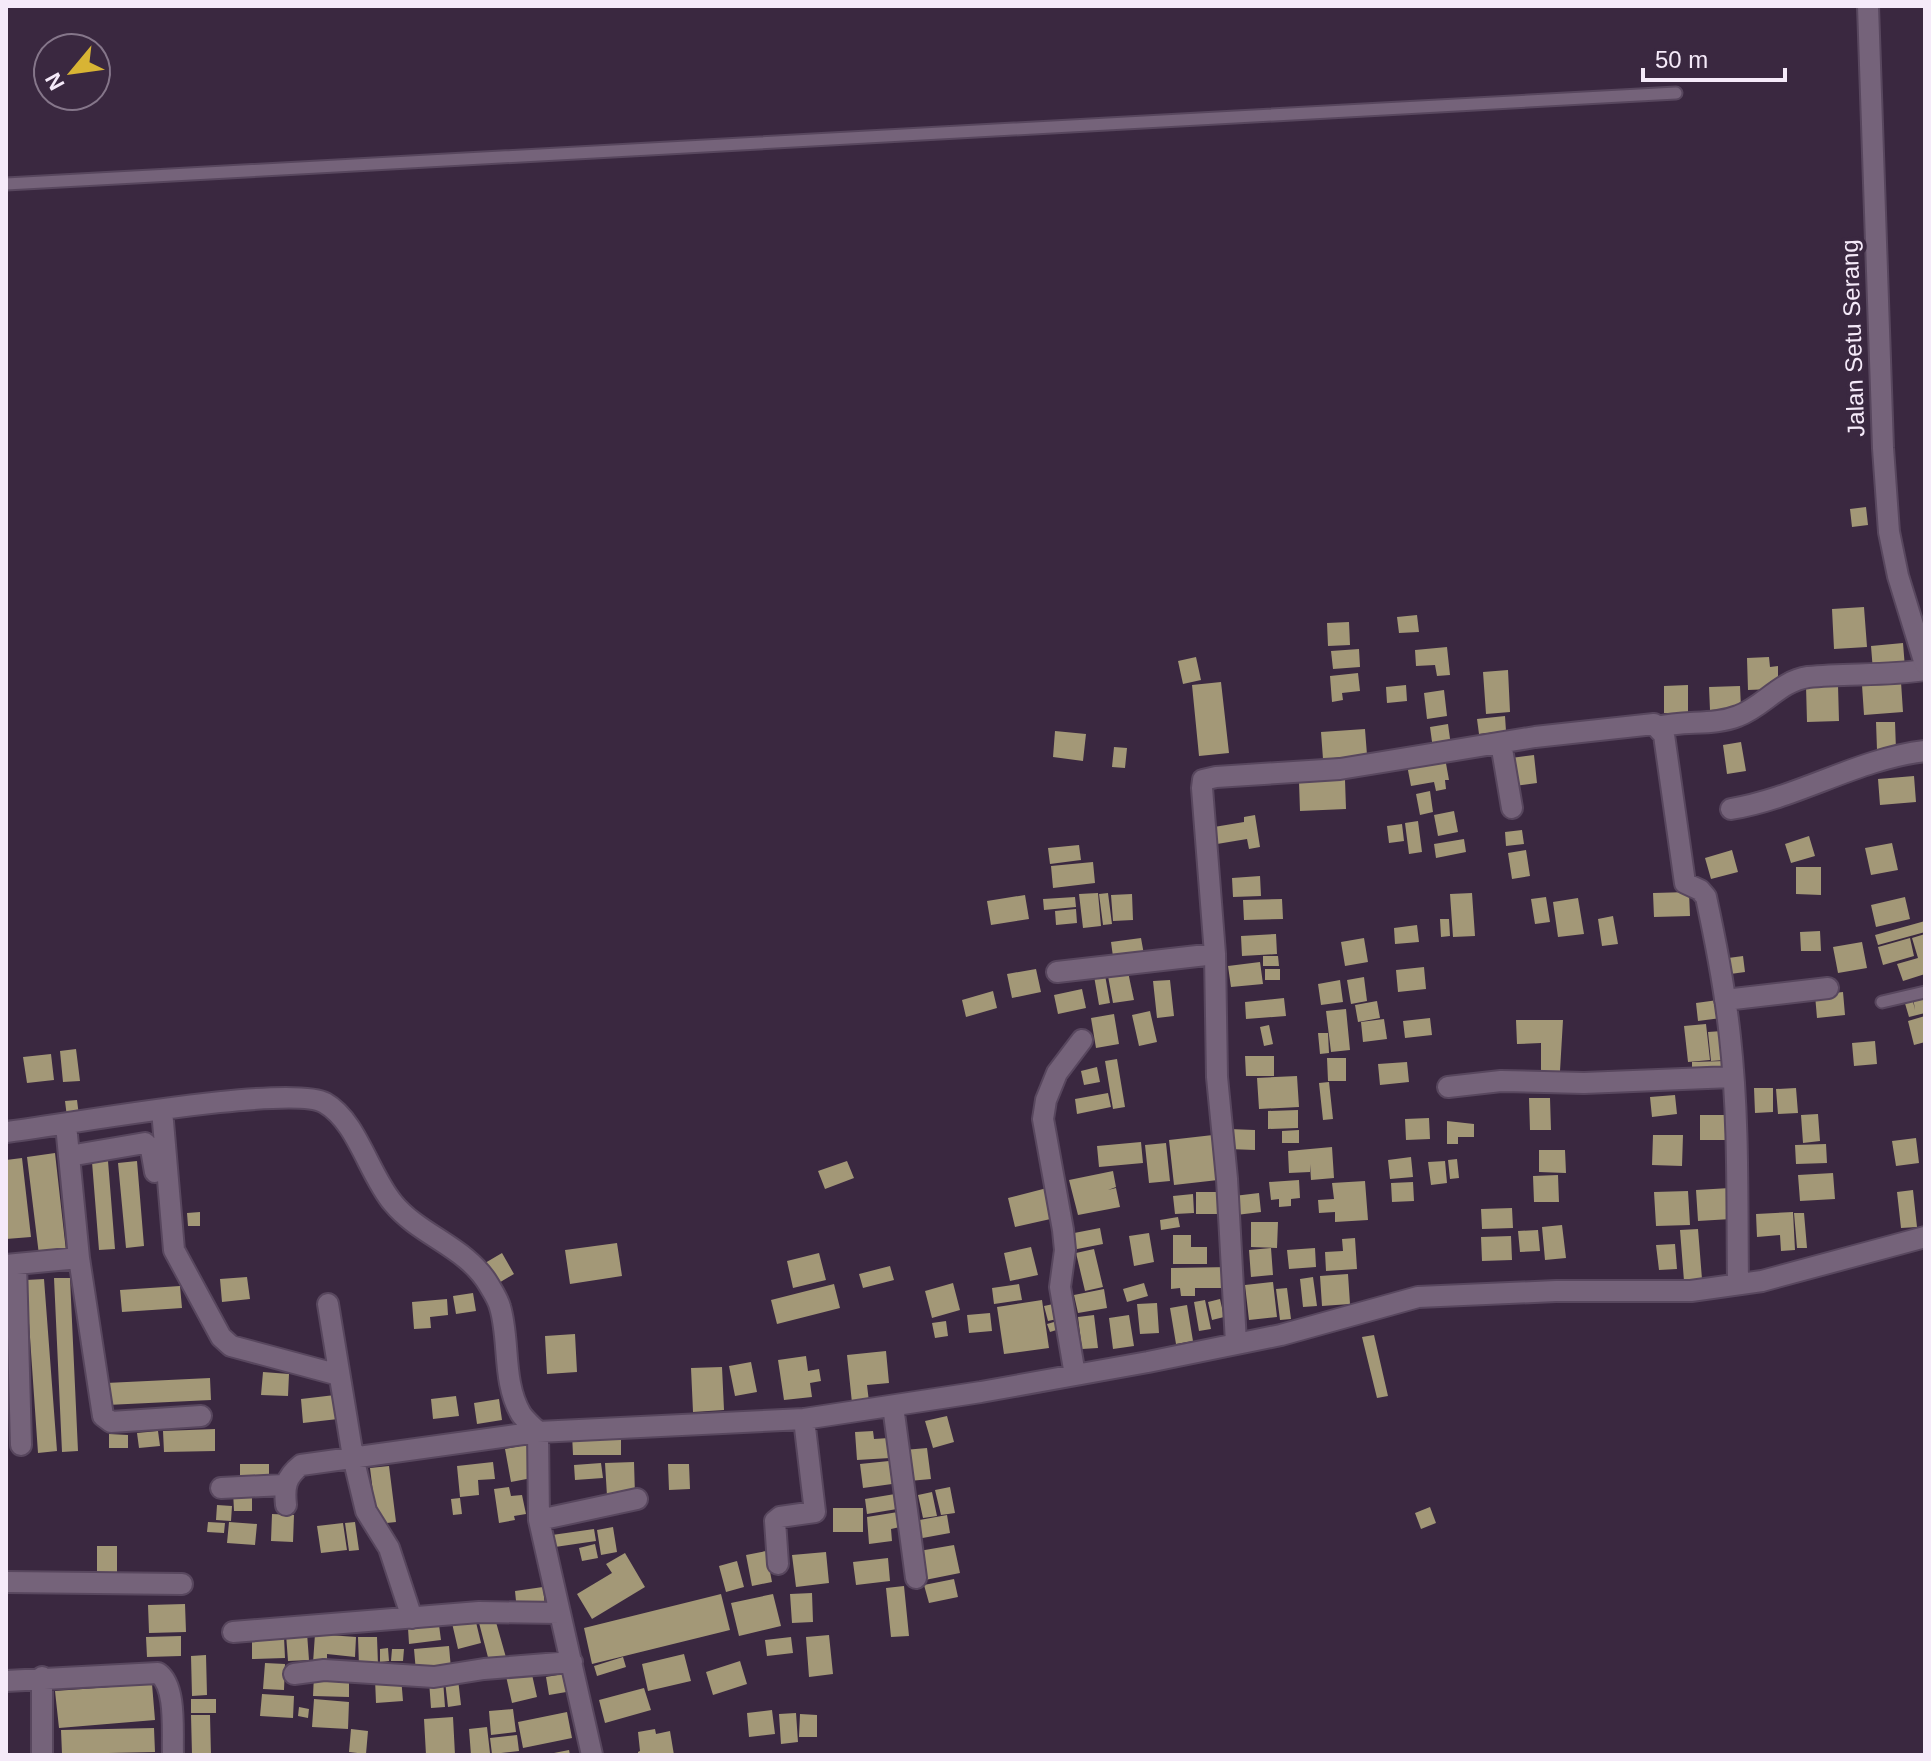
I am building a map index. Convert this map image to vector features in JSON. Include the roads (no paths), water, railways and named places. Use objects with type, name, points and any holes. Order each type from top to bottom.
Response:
[{"type":"street","name":"Jalan Setu Serang","points":[[1868,6],[1883,448],[1889,532],[1898,576],[1925,667]]},
{"type":"street","points":[[1236,1343],[1227,1179],[1217,1077],[1215,954],[1203,780],[1340,769],[1646,724],[1658,727],[1711,722],[1739,716],[1790,683],[1805,678],[1896,675],[1925,667]]},
{"type":"street","points":[[1658,727],[1665,738],[1685,883],[1700,890],[1706,897],[1725,1000],[1732,1077],[1738,1284]]},
{"type":"street","points":[[1501,743],[1512,808]]},
{"type":"street","points":[[1731,809],[1758,805],[1883,759],[1925,751]]},
{"type":"street","points":[[1057,972],[1215,954]]},
{"type":"street","points":[[1725,1000],[1828,988]]},
{"type":"street","points":[[1075,1375],[1060,1287],[1065,1250],[1063,1230],[1043,1119],[1046,1100],[1057,1073],[1082,1040]]},
{"type":"street","points":[[1448,1087],[1501,1081],[1584,1083],[1732,1077]]},
{"type":"street","points":[[6,1132],[162,1110],[279,1098],[307,1097],[325,1103],[353,1134],[393,1203],[469,1261],[487,1282],[500,1305],[515,1397],[521,1413],[538,1432],[539,1520],[592,1755]]},
{"type":"street","points":[[162,1110],[174,1250],[221,1337],[231,1346],[339,1375]]},
{"type":"street","points":[[66,1125],[79,1258],[103,1416],[107,1421],[201,1416]]},
{"type":"street","points":[[69,1156],[145,1143],[151,1149],[159,1190],[168,1192]]},
{"type":"street","points":[[221,1488],[285,1495],[292,1472],[301,1465],[538,1432],[804,1419],[893,1406],[1281,1335],[1418,1297],[1556,1291],[1691,1291],[1762,1281],[1925,1237]]},
{"type":"street","points":[[21,1445],[11,1264],[79,1258]]},
{"type":"street","points":[[328,1304],[353,1457],[366,1511],[389,1548],[412,1618]]},
{"type":"street","points":[[893,1406],[916,1578]]},
{"type":"street","points":[[778,1564],[775,1521],[780,1517],[815,1512],[804,1419]]},
{"type":"street","points":[[539,1520],[637,1499]]},
{"type":"street","points":[[6,1582],[182,1584]]},
{"type":"street","points":[[233,1632],[479,1612],[560,1613]]},
{"type":"street","points":[[294,1674],[324,1670],[434,1677],[572,1662]]},
{"type":"street","points":[[6,1681],[42,1677],[96,1679],[154,1673],[163,1675],[170,1691],[173,1755]]},
{"type":"street","points":[[42,1677],[42,1755]]},
{"type":"lane","points":[[6,184],[1676,93]]},
{"type":"lane","points":[[1882,1002],[1925,992]]}]
